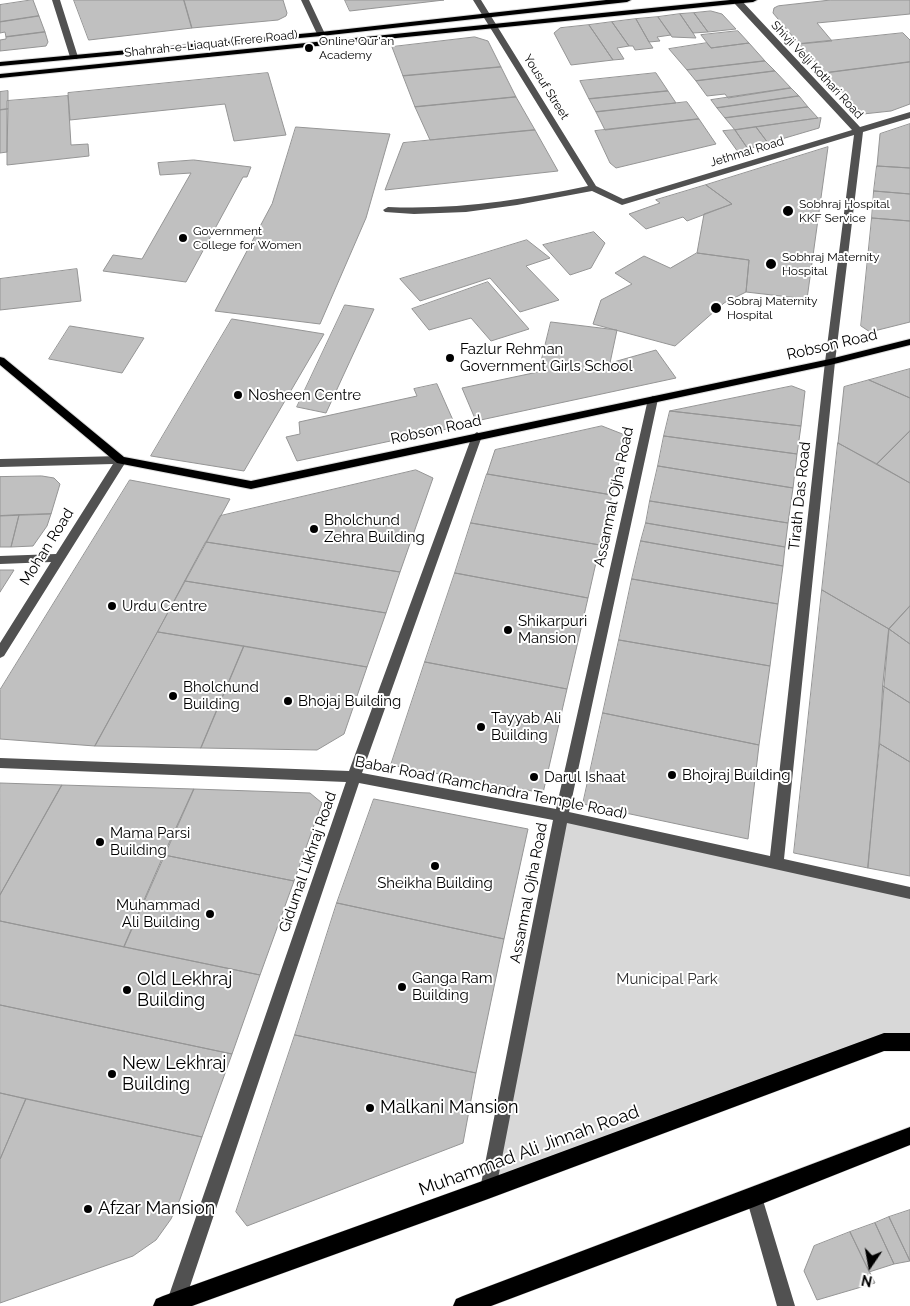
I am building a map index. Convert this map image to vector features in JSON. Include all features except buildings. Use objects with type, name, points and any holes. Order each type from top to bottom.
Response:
[{"type":"highway","name":"Muhammad Ali Jinnah Road","points":[[169,1304],[488,1189],[884,1042],[910,1042]]},
{"type":"highway","points":[[463,1306],[754,1197],[910,1136]]},
{"type":"main road","name":"Shahrah-e-Liaquat (Frere Road)","points":[[0,64],[321,34],[626,0]]},
{"type":"main road","name":"Shahrah-e-Liaquat (Frere Road)","points":[[0,76],[494,28],[587,16],[753,0]]},
{"type":"main road","name":"Robson Road","points":[[0,360],[121,460],[251,485],[830,362],[910,342]]},
{"type":"street","points":[[56,0],[74,57]]},
{"type":"street","points":[[305,0],[321,34]]},
{"type":"street","name":"Yousuf Street","points":[[477,0],[593,188]]},
{"type":"street","name":"Shivji Velji Kothari Road","points":[[738,2],[859,132]]},
{"type":"street","name":"Jethmal Road","points":[[593,188],[622,202],[859,132],[910,115]]},
{"type":"street","name":"Tirath Das Road","points":[[776,864],[830,362],[859,132]]},
{"type":"street","points":[[388,210],[415,212],[484,207],[526,202],[593,188]]},
{"type":"street","name":"Assanmal Ojha Road","points":[[488,1189],[561,816],[653,399]]},
{"type":"street","name":"Gidumal Likhraj Road","points":[[169,1304],[354,777],[478,436]]},
{"type":"street","points":[[0,463],[121,460]]},
{"type":"street","name":"Mohan Road","points":[[0,653],[121,460]]},
{"type":"street","points":[[0,560],[59,558]]},
{"type":"street","name":"Babar Road (Ramchandra Temple Road)","points":[[0,763],[354,777],[561,816],[910,892]]},
{"type":"street","points":[[754,1197],[786,1306]]},
{"type":"green space","name":"Municipal Park","points":[[561,816],[910,893],[910,1042],[488,1189]]},
{"type":"place","name":"Online Qur'an Academy","points":[[309,48]]},
{"type":"place","name":"Sobhraj Hospital KKF Service","points":[[788,211]]},
{"type":"place","name":"Government College for Women","points":[[183,238]]},
{"type":"place","name":"Sobhraj Maternity Hospital","points":[[771,264]]},
{"type":"place","name":"Sobraj Maternity Hospital","points":[[716,308]]},
{"type":"place","name":"Fazlur Rehman Government Girls School","points":[[450,358]]},
{"type":"place","name":"Nosheen Centre","points":[[238,395]]},
{"type":"place","name":"Bholchund Zehra Building","points":[[314,529]]},
{"type":"place","name":"Urdu Centre","points":[[112,606]]},
{"type":"place","name":"Shikarpuri Mansion","points":[[508,630]]},
{"type":"place","name":"Bholchund Building","points":[[173,696]]},
{"type":"place","name":"Bhojaj Building","points":[[288,701]]},
{"type":"place","name":"Tayyab Ali Building","points":[[481,727]]},
{"type":"place","name":"Bhojraj Building","points":[[672,775]]},
{"type":"place","name":"Darul Ishaat","points":[[534,777]]},
{"type":"place","name":"Mama Parsi Building","points":[[100,842]]},
{"type":"place","name":"Sheikha Building","points":[[435,866]]},
{"type":"place","name":"Muhammad Ali Building","points":[[210,914]]},
{"type":"place","name":"Ganga Ram Building","points":[[402,987]]},
{"type":"place","name":"Old Lekhraj Building","points":[[127,990]]},
{"type":"place","name":"New Lekhraj Building","points":[[112,1074]]},
{"type":"place","name":"Malkani Mansion","points":[[370,1108]]},
{"type":"place","name":"Afzar Mansion","points":[[88,1209]]}]
